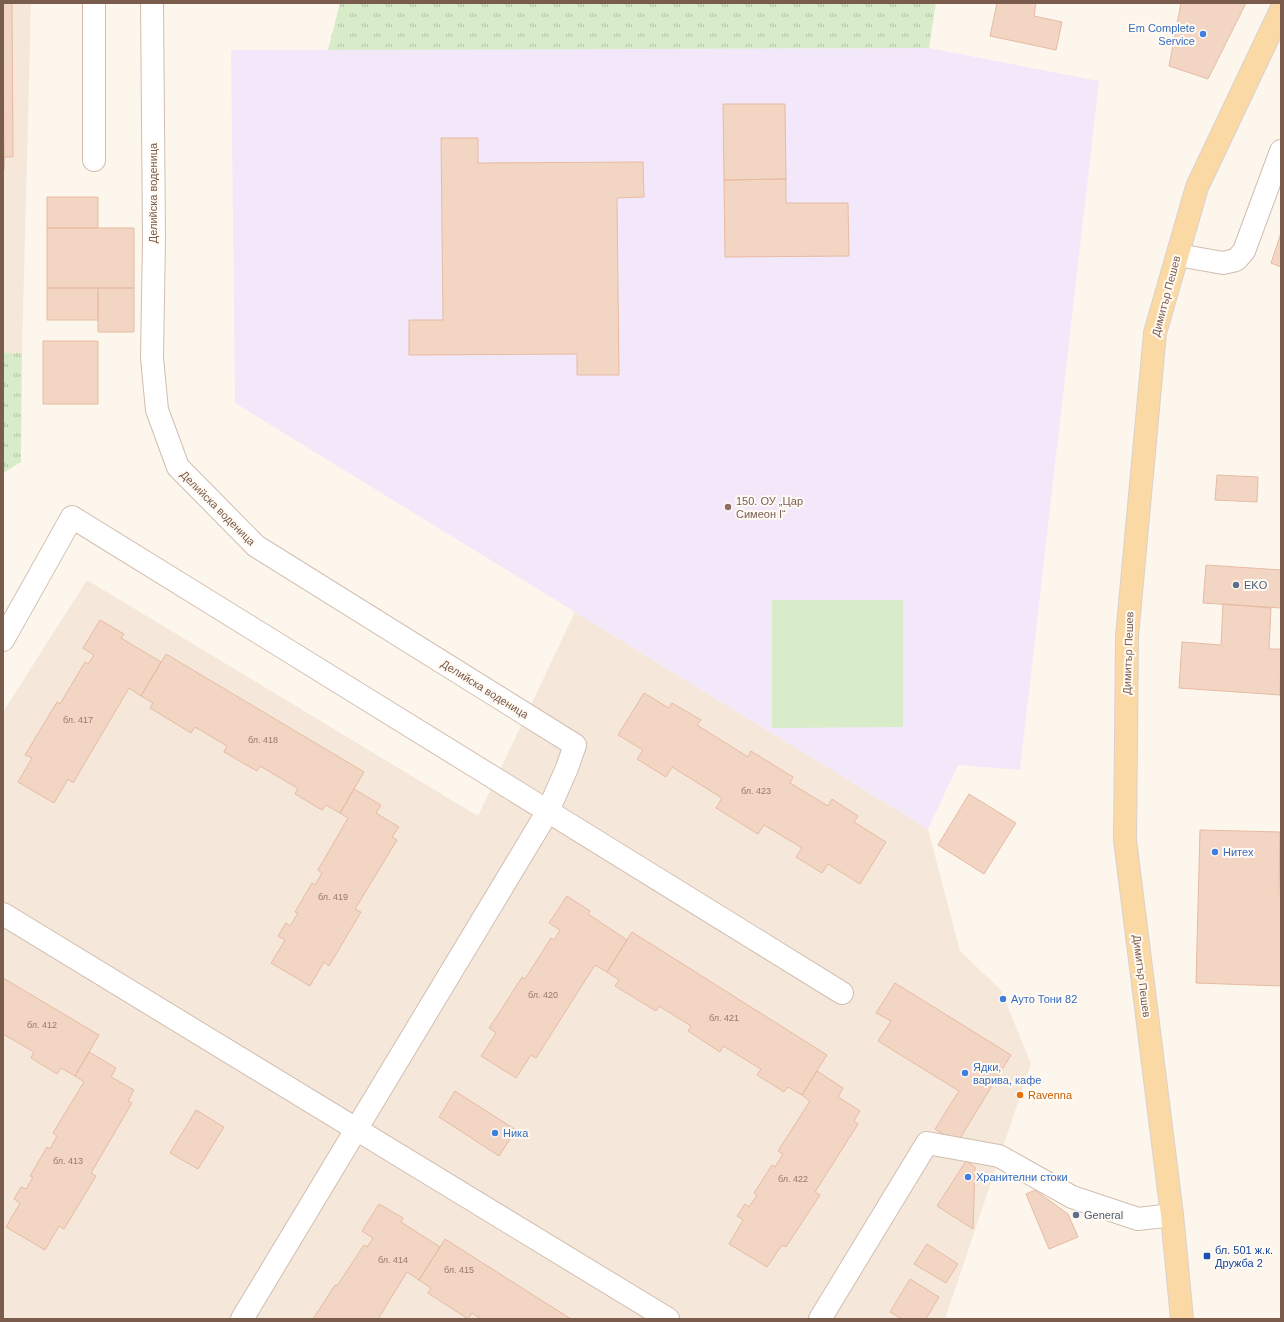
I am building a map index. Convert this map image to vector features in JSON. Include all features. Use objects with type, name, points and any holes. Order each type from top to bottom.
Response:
[{"type":"main road","name":"Димитър Пешев","points":[[1182,1319],[1172,1215],[1125,840],[1127,636],[1155,333],[1197,187],[1281,10]]},
{"type":"street","points":[[94,3],[94,160]]},
{"type":"street","name":"Делийска воденица","points":[[152,3],[154,240],[152,358],[157,410],[178,467],[256,546],[575,745],[567,768],[548,811]]},
{"type":"street","points":[[1178,255],[1223,263],[1236,260],[1244,251],[1281,151]]},
{"type":"street","points":[[3,640],[72,517],[842,993]]},
{"type":"street","points":[[242,1319],[548,811]]},
{"type":"street","points":[[3,914],[668,1319]]},
{"type":"street","points":[[820,1319],[927,1144],[999,1156],[1072,1198],[1138,1219],[1172,1215]]},
{"type":"shaded area","points":[[3,3],[31,3],[22,353],[3,353]]},
{"type":"shaded area","name":"150. ОУ „Цар Симеон I“","points":[[929,48],[1099,81],[1020,770],[958,765],[928,829],[235,403],[231,50]]},
{"type":"shaded area","points":[[87,580],[478,816],[575,612],[928,829],[960,951],[1001,990],[1031,1064],[945,1319],[3,1319],[3,712]]},
{"type":"green space","points":[[340,3],[936,3],[929,48],[328,50]]},
{"type":"green space","points":[[3,353],[22,353],[21,462],[3,473]]},
{"type":"green space","points":[[772,600],[903,600],[903,727],[772,728]]},
{"type":"building","points":[[3,3],[12,3],[13,157],[4,157],[4,169]]},
{"type":"building","points":[[997,3],[1036,3],[1034,16],[1062,22],[1056,50],[990,36]]},
{"type":"building","name":"Em Complete Service","points":[[1181,3],[1246,3],[1208,79],[1169,66]]},
{"type":"building","points":[[723,104],[785,104],[786,179],[724,180]]},
{"type":"building","points":[[441,138],[478,138],[478,163],[643,162],[644,197],[617,198],[619,375],[577,375],[577,354],[409,355],[409,320],[443,320]]},
{"type":"building","points":[[786,179],[786,203],[848,203],[849,256],[725,257],[724,180]]},
{"type":"building","points":[[47,197],[98,197],[98,228],[47,228]]},
{"type":"building","points":[[47,228],[134,228],[134,288],[47,288]]},
{"type":"building","points":[[1281,233],[1281,267],[1271,263]]},
{"type":"building","points":[[47,288],[98,288],[98,320],[47,320]]},
{"type":"building","points":[[98,288],[134,288],[134,332],[98,332]]},
{"type":"building","points":[[43,341],[98,341],[98,404],[43,404]]},
{"type":"building","points":[[1217,475],[1258,477],[1257,502],[1215,500]]},
{"type":"building","points":[[1206,565],[1281,570],[1281,608],[1203,603]]},
{"type":"building","points":[[1223,604],[1271,608],[1269,649],[1281,649],[1280,695],[1179,688],[1182,642],[1221,645]]},
{"type":"building","points":[[100,620],[124,634],[121,638],[161,662],[141,696],[129,688],[73,783],[68,779],[54,803],[18,782],[32,758],[25,755],[57,702],[60,704],[85,662],[88,664],[94,655],[83,648]]},
{"type":"building","points":[[166,654],[364,772],[340,813],[326,805],[322,810],[295,794],[298,788],[260,766],[257,771],[224,752],[227,746],[195,727],[191,733],[150,708],[153,703],[141,696]]},
{"type":"building","points":[[644,693],[669,708],[672,703],[701,720],[697,725],[748,757],[751,751],[793,777],[790,783],[828,806],[832,799],[858,816],[854,822],[886,842],[860,884],[828,864],[822,873],[796,857],[802,848],[764,825],[758,834],[716,808],[722,798],[672,767],[666,777],[637,759],[643,750],[618,735]]},
{"type":"building","points":[[354,789],[381,805],[376,813],[399,827],[392,837],[397,840],[355,909],[361,912],[329,966],[324,962],[310,986],[271,963],[285,940],[278,936],[286,923],[290,926],[298,913],[295,912],[312,883],[315,885],[322,873],[318,870],[348,818],[340,813]]},
{"type":"building","points":[[969,794],[1016,823],[984,874],[938,845]]},
{"type":"building","points":[[1200,830],[1280,832],[1279,894],[1281,894],[1281,986],[1196,983]]},
{"type":"building","points":[[567,896],[590,911],[588,914],[627,940],[607,972],[595,965],[536,1058],[531,1055],[516,1078],[481,1056],[496,1033],[489,1028],[522,977],[525,979],[551,938],[554,940],[560,930],[549,923]]},
{"type":"building","points":[[632,932],[827,1055],[802,1095],[788,1087],[784,1092],[757,1075],[761,1069],[723,1046],[720,1052],[688,1031],[691,1026],[659,1006],[656,1011],[615,986],[619,980],[607,972]]},
{"type":"building","points":[[3,978],[99,1035],[75,1076],[61,1068],[57,1074],[31,1058],[34,1052],[3,1034]]},
{"type":"building","name":"Ядки, варива, кафе","points":[[895,983],[1011,1055],[957,1143],[935,1129],[959,1091],[878,1041],[891,1021],[876,1013]]},
{"type":"building","points":[[89,1052],[116,1068],[111,1077],[134,1090],[128,1101],[132,1103],[91,1173],[96,1176],[64,1229],[59,1226],[45,1250],[6,1227],[20,1203],[14,1199],[21,1187],[26,1189],[33,1177],[30,1176],[47,1147],[50,1149],[57,1136],[53,1133],[84,1082],[75,1076]]},
{"type":"building","points":[[817,1071],[843,1088],[838,1097],[860,1111],[854,1121],[858,1124],[815,1192],[820,1195],[786,1247],[782,1245],[767,1267],[729,1244],[743,1220],[737,1216],[745,1204],[749,1207],[757,1195],[754,1193],[772,1165],[775,1167],[783,1154],[778,1151],[810,1101],[802,1095]]},
{"type":"building","points":[[455,1091],[516,1130],[499,1156],[439,1117]]},
{"type":"building","points":[[196,1110],[224,1127],[198,1169],[170,1153]]},
{"type":"building","points":[[966,1161],[975,1167],[973,1229],[937,1206]]},
{"type":"building","points":[[1035,1190],[1068,1214],[1078,1237],[1049,1249],[1026,1194]]},
{"type":"building","points":[[379,1204],[403,1218],[401,1222],[440,1247],[419,1280],[407,1272],[378,1319],[313,1319],[364,1245],[367,1247],[373,1238],[362,1231]]},
{"type":"building","points":[[445,1239],[571,1319],[481,1319],[472,1313],[468,1319],[428,1293],[431,1288],[419,1280]]},
{"type":"building","points":[[927,1244],[958,1264],[946,1283],[914,1264]]},
{"type":"building","points":[[910,1279],[939,1297],[926,1319],[902,1319],[890,1312]]},
{"type":"place","name":"Em Complete Service","points":[[1203,34]]},
{"type":"place","name":"150. ОУ „Цар Симеон I“","points":[[728,507]]},
{"type":"place","name":"EKO","points":[[1236,585]]},
{"type":"place","name":"Нитех","points":[[1215,852]]},
{"type":"place","name":"Ауто Тони 82","points":[[1003,999]]},
{"type":"place","name":"Ядки, варива, кафе","points":[[965,1073]]},
{"type":"place","name":"Ravenna","points":[[1020,1095]]},
{"type":"place","name":"Ника","points":[[495,1133]]},
{"type":"place","name":"Хранителни стоки","points":[[968,1177]]},
{"type":"place","name":"General","points":[[1076,1215]]},
{"type":"place","name":"бл. 501 ж.к. Дружба 2","points":[[1207,1256]]}]
